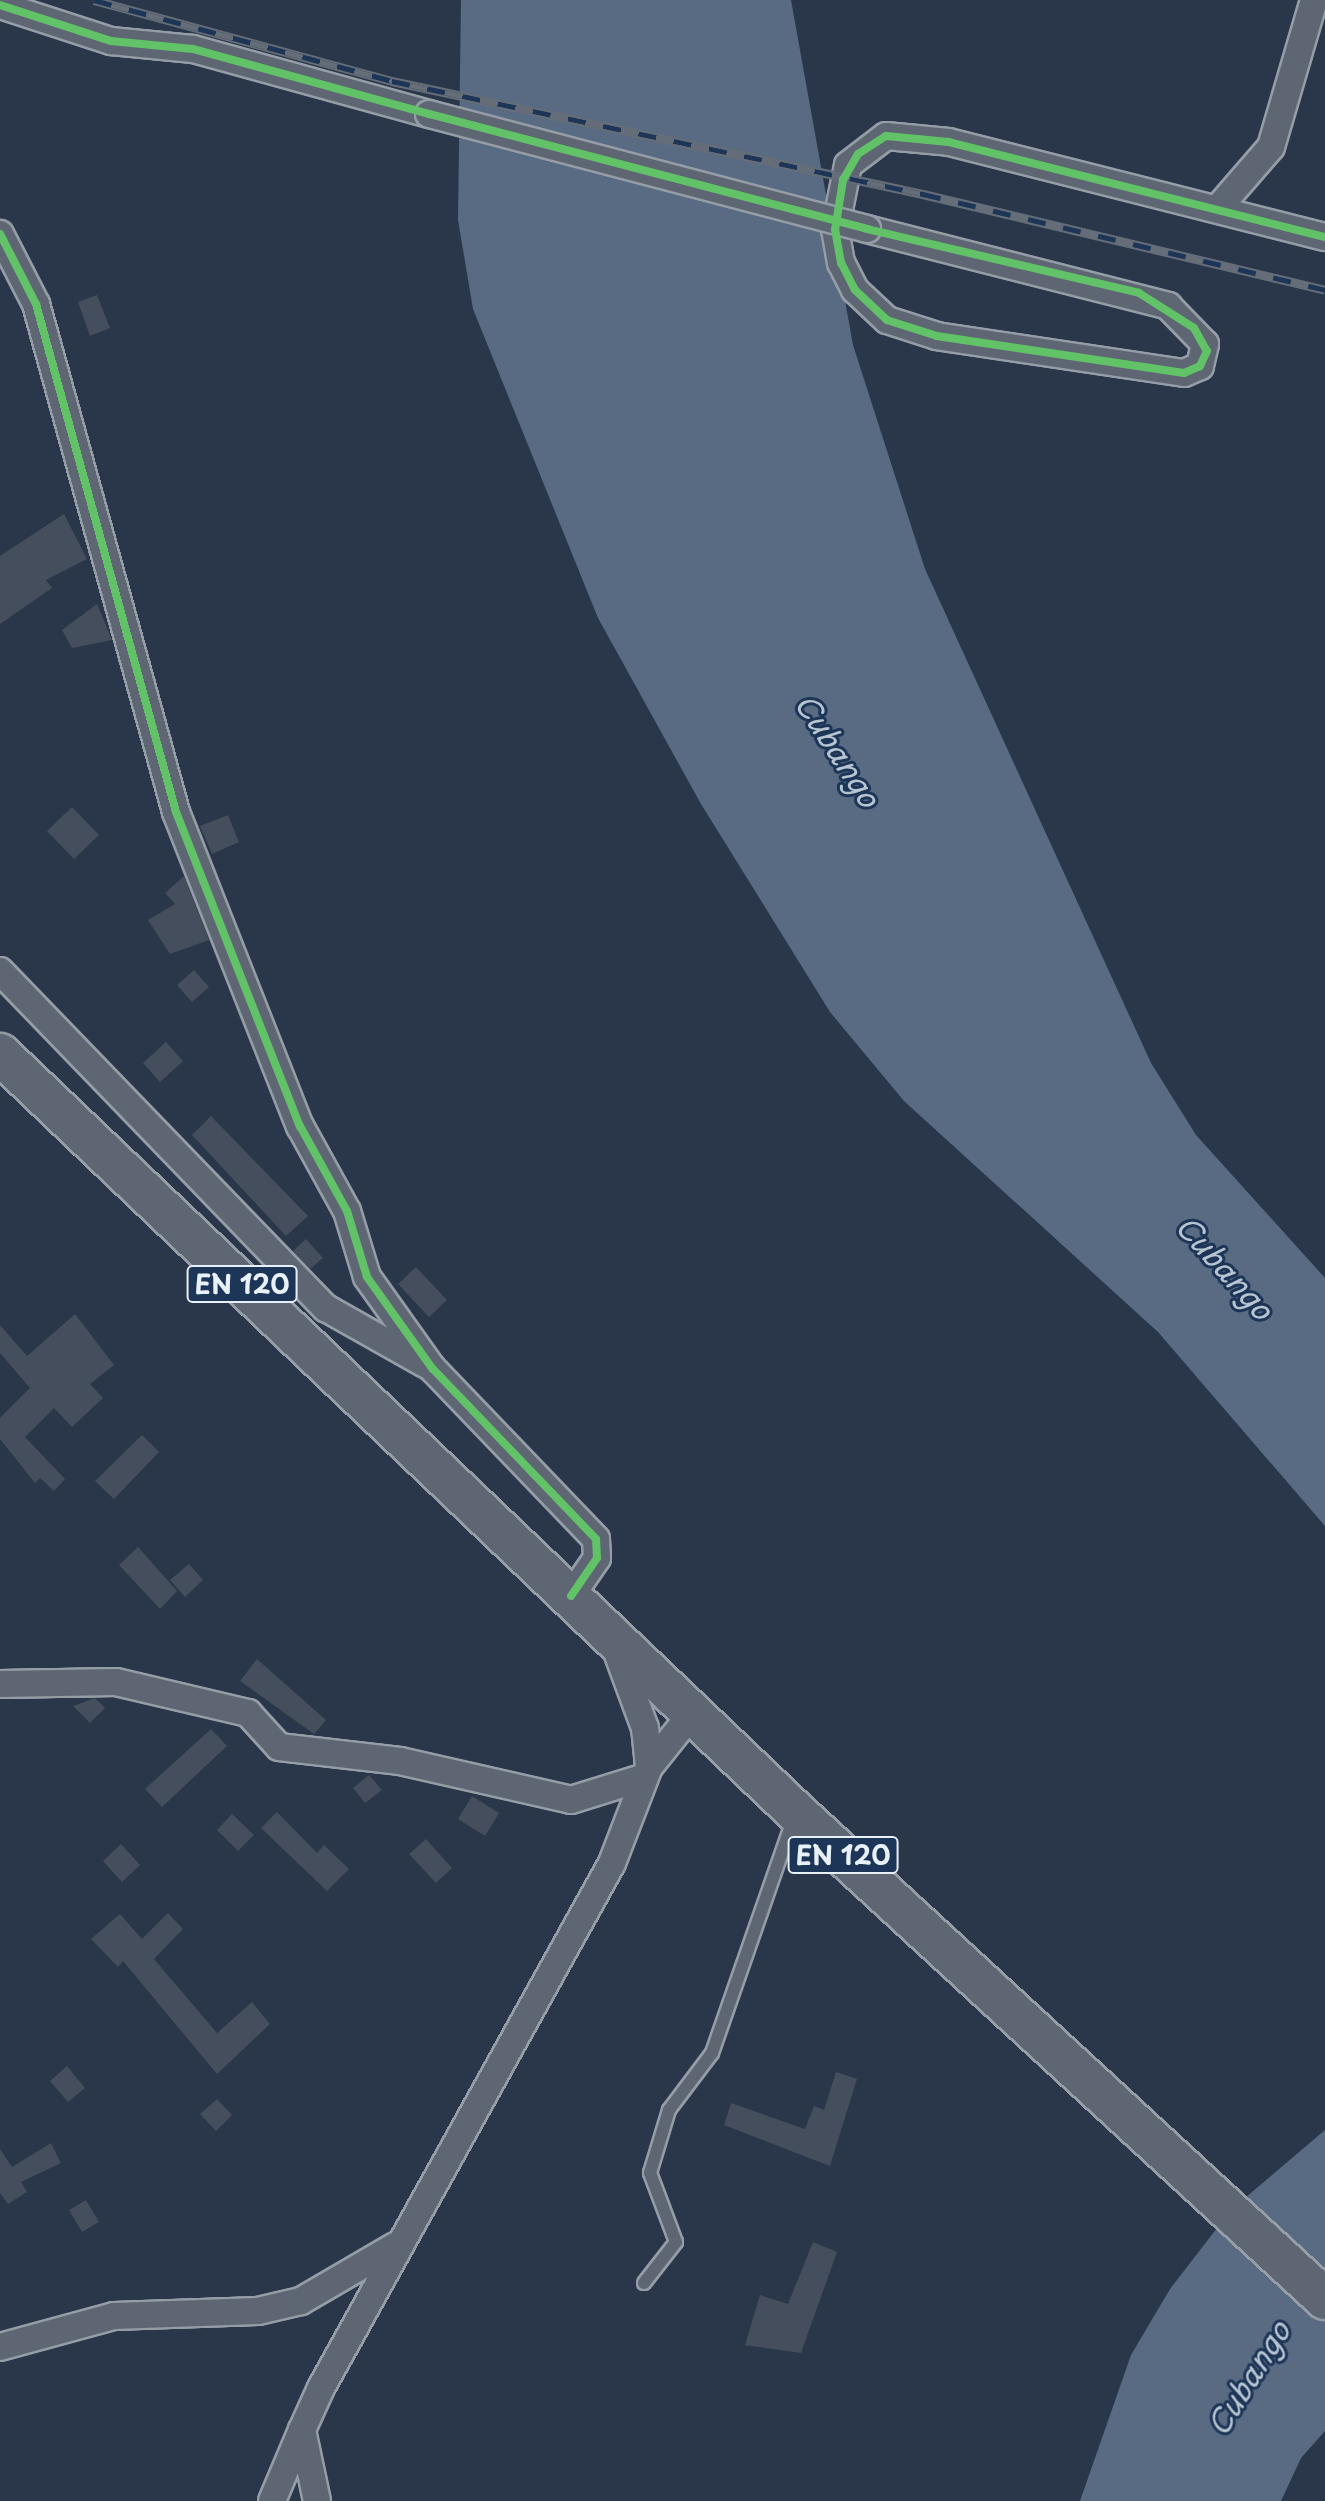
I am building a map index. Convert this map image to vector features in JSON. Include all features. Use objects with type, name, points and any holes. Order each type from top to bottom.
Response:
[{"type":"main road","name":"EN 120","points":[[0,1054],[694,1711],[796,1812],[1325,2299]]},
{"type":"street","points":[[1219,207],[1271,147],[1314,0]]},
{"type":"street","points":[[0,5],[111,41],[193,49],[429,114],[867,229],[1168,306],[1205,344],[1200,366],[1184,373],[937,336],[887,320],[855,290],[841,263],[835,230],[843,180],[874,142],[905,136],[1219,207],[1325,237]]},
{"type":"street","points":[[0,234],[36,304],[176,812],[300,1126],[347,1211],[367,1277],[432,1368],[589,1528],[597,1558],[583,1608],[627,1668],[647,1772]]},
{"type":"street","points":[[0,971],[326,1308],[432,1368]]},
{"type":"street","points":[[0,1684],[116,1682],[248,1713],[279,1747],[400,1761],[571,1800],[647,1772]]},
{"type":"street","points":[[272,2501],[302,2430],[397,2245],[612,1863],[647,1772],[694,1711]]},
{"type":"street","points":[[0,2347],[114,2316],[258,2311],[301,2301],[397,2245]]},
{"type":"street","points":[[302,2430],[317,2501]]},
{"type":"street","points":[[305,2501],[313,2471]]},
{"type":"lane","points":[[644,2283],[676,2242],[650,2173],[669,2110],[712,2053],[796,1812]]},
{"type":"water","name":"Cubango","points":[[461,0],[791,0],[853,345],[925,569],[1151,1063],[1196,1135],[1325,1278],[1325,1526],[1158,1332],[904,1101],[830,1012],[701,804],[598,618],[473,309],[458,220]]},
{"type":"water","name":"Cubango","points":[[1325,2130],[1325,2431],[1301,2458],[1281,2501],[1080,2501],[1131,2355],[1170,2289],[1231,2210]]},
{"type":"building","points":[[97,295],[110,328],[90,336],[78,302]]},
{"type":"building","points":[[64,514],[87,559],[46,580],[52,588],[0,624],[0,556]]},
{"type":"building","points":[[97,604],[112,640],[72,648],[62,630]]},
{"type":"building","points":[[72,807],[99,835],[74,859],[47,831]]},
{"type":"building","points":[[228,815],[239,842],[212,854],[200,826]]},
{"type":"building","points":[[184,876],[209,940],[170,954],[148,920],[175,904],[165,893]]},
{"type":"building","points":[[194,970],[209,987],[192,1002],[177,985]]},
{"type":"building","points":[[166,1042],[183,1061],[160,1082],[143,1063]]},
{"type":"building","points":[[211,1116],[308,1216],[286,1236],[192,1135]]},
{"type":"building","points":[[306,1239],[323,1258],[310,1269],[293,1251]]},
{"type":"building","points":[[416,1267],[447,1300],[429,1317],[398,1284]]},
{"type":"building","points":[[75,1314],[114,1365],[90,1384],[103,1398],[72,1427],[54,1408],[25,1437],[65,1479],[54,1491],[40,1478],[35,1483],[0,1439],[0,1418],[30,1388],[0,1353],[0,1325],[27,1356]]},
{"type":"building","points":[[142,1435],[159,1452],[114,1499],[95,1481]]},
{"type":"building","points":[[138,1547],[177,1591],[160,1609],[119,1565]]},
{"type":"building","points":[[189,1564],[203,1580],[185,1597],[170,1580]]},
{"type":"building","points":[[257,1659],[326,1720],[314,1734],[240,1681]]},
{"type":"building","points":[[95,1698],[105,1708],[90,1723],[73,1706]]},
{"type":"building","points":[[211,1729],[227,1746],[162,1807],[145,1789]]},
{"type":"building","points":[[369,1775],[382,1790],[365,1803],[353,1788]]},
{"type":"building","points":[[472,1796],[499,1813],[485,1836],[458,1819]]},
{"type":"building","points":[[277,1812],[317,1853],[324,1845],[349,1869],[327,1891],[261,1828]]},
{"type":"building","points":[[232,1814],[254,1835],[238,1851],[217,1830]]},
{"type":"building","points":[[426,1839],[452,1868],[436,1883],[409,1854]]},
{"type":"building","points":[[121,1844],[140,1865],[122,1882],[103,1861]]},
{"type":"building","points":[[168,1913],[183,1929],[154,1959],[217,2033],[252,2002],[270,2024],[217,2074],[123,1961],[118,1967],[91,1939],[120,1914],[142,1939]]},
{"type":"building","points":[[67,2066],[85,2088],[68,2102],[50,2081]]},
{"type":"building","points":[[836,2072],[857,2079],[830,2166],[724,2125],[731,2103],[805,2129],[814,2106],[824,2110]]},
{"type":"building","points":[[217,2099],[232,2115],[216,2131],[200,2114]]},
{"type":"building","points":[[51,2143],[61,2163],[21,2182],[27,2192],[8,2204],[0,2193],[0,2149],[12,2167]]},
{"type":"building","points":[[86,2200],[99,2222],[82,2232],[69,2210]]},
{"type":"building","points":[[813,2242],[837,2252],[801,2353],[745,2345],[760,2295],[788,2304]]},
{"type":"railway","points":[[94,0],[392,81],[923,194],[1325,290]]},
{"type":"cycle path","points":[[0,5],[111,41],[193,49],[429,114],[867,229],[1139,293],[1194,328],[1207,351],[1200,366],[1184,373],[937,336],[887,320],[855,290],[841,263],[835,230],[843,180],[858,154],[886,136],[949,142],[1325,237]]},
{"type":"cycle path","points":[[0,234],[36,304],[176,812],[300,1126],[347,1211],[367,1277],[432,1368],[596,1539],[597,1558],[571,1596]]}]
